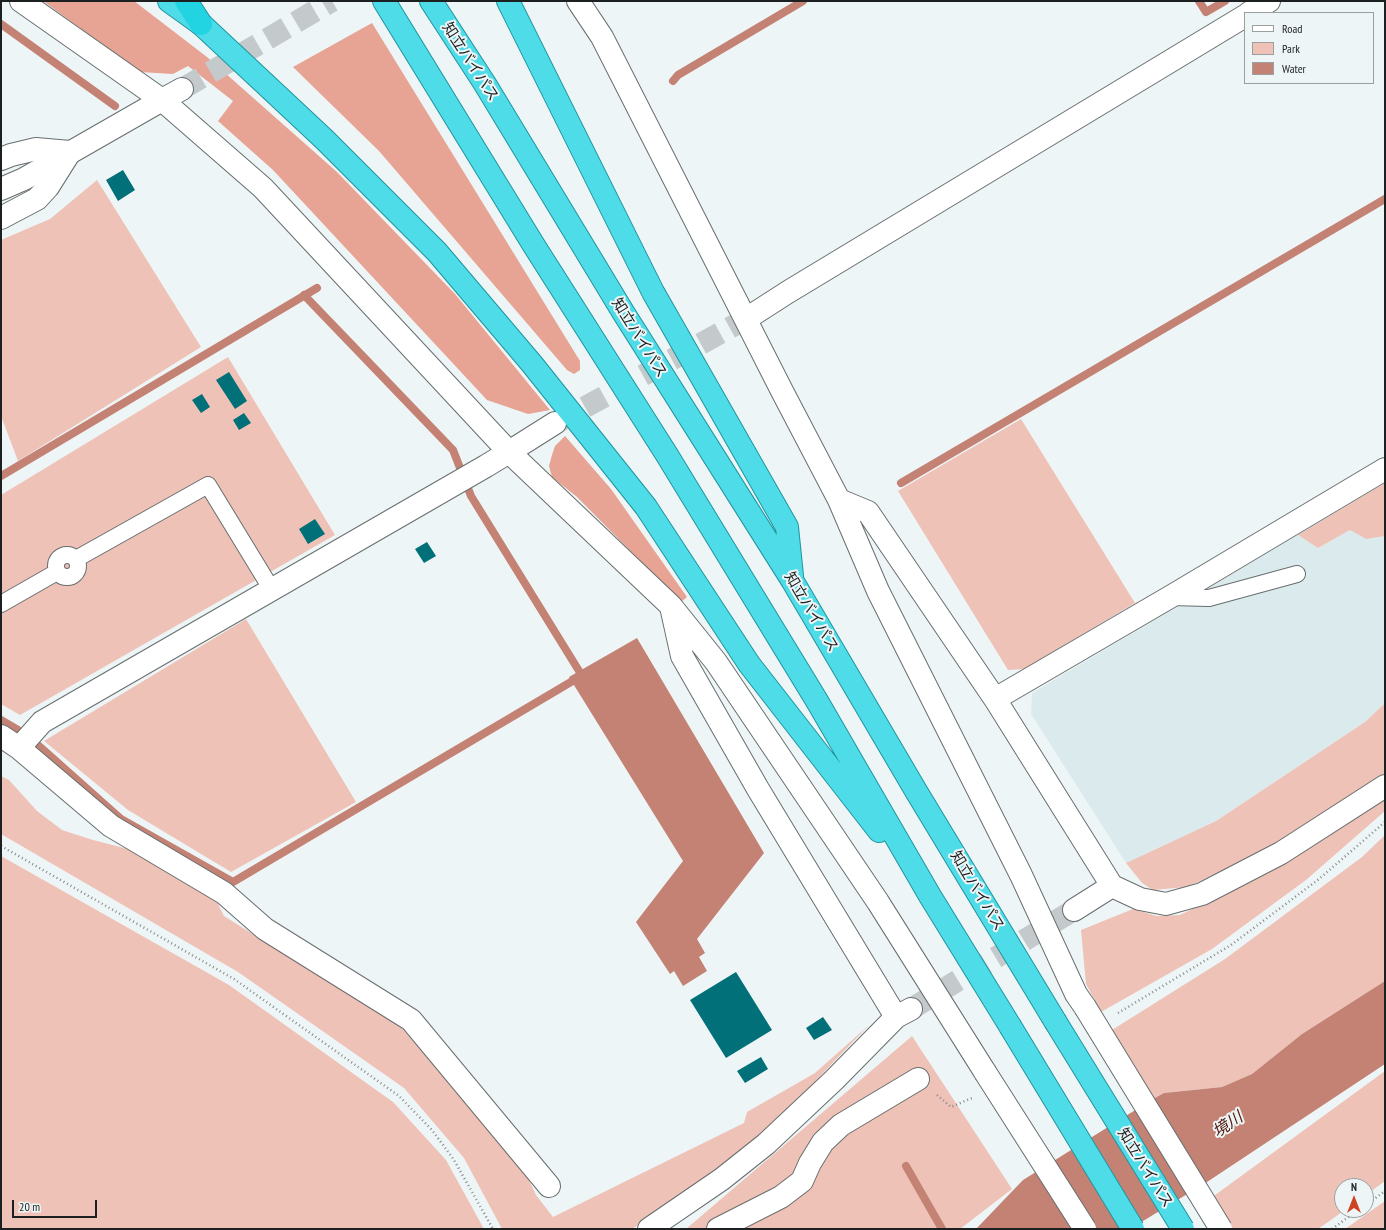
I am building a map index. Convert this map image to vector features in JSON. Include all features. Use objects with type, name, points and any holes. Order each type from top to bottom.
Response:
[{"type":"highway","points":[[169,1],[200,24],[324,139],[437,252],[532,364],[646,507],[749,664],[930,896]]},
{"type":"highway","points":[[186,1],[200,24]]},
{"type":"highway","points":[[384,1],[533,244],[667,455],[817,701],[930,896],[1133,1229]]},
{"type":"highway","name":"知立バイパス","points":[[431,1],[485,84],[623,312],[792,580],[1055,1021],[1183,1229]]},
{"type":"highway","points":[[508,1],[653,292],[787,527],[792,580]]},
{"type":"street","points":[[21,1],[162,100],[263,188],[509,452],[671,606],[716,662],[878,902],[1086,1229]]},
{"type":"street","points":[[578,1],[602,37],[782,392],[839,500],[878,591],[1021,875],[1076,994],[1221,1229]]},
{"type":"street","points":[[1251,12],[1269,1]]},
{"type":"street","points":[[746,319],[788,292],[1244,17]]},
{"type":"street","points":[[1,189],[24,179],[182,90]]},
{"type":"street","points":[[1,159],[36,149],[70,152]]},
{"type":"street","points":[[1,218],[37,199],[48,188],[70,152]]},
{"type":"street","points":[[19,748],[42,722],[452,486],[555,423]]},
{"type":"street","points":[[995,699],[1385,469]]},
{"type":"street","points":[[839,500],[868,512],[995,699],[1112,886],[1140,899],[1166,904],[1202,894],[1281,853],[1385,786]]},
{"type":"street","points":[[649,1229],[722,1179],[766,1144],[904,1013],[758,789],[682,656],[671,606]]},
{"type":"street","points":[[1,736],[19,748],[111,826],[224,893],[265,929],[412,1020],[549,1186]]},
{"type":"street","points":[[1074,910],[1112,886]]},
{"type":"street","points":[[718,1229],[781,1197],[797,1185],[802,1181],[810,1163],[823,1142],[841,1125],[918,1079]]},
{"type":"lane","points":[[1,604],[57,572],[55,565],[57,558],[64,555],[70,555],[76,559],[208,485],[272,590]]},
{"type":"lane","points":[[1170,597],[1209,598],[1297,574]]},
{"type":"path","points":[[1111,1017],[1231,945],[1319,879],[1385,822]]},
{"type":"path","points":[[1,846],[234,980],[399,1096],[432,1130],[454,1160],[492,1229]]},
{"type":"path","points":[[918,1079],[951,1107],[975,1097]]},
{"type":"path","points":[[1374,1199],[1385,1191]]},
{"type":"path","points":[[1332,1229],[1347,1218]]},
{"type":"shaded area","points":[[43,1],[134,1],[207,57],[337,172],[455,294],[550,410],[528,414],[487,400],[273,170],[218,121],[233,101],[188,66],[173,74],[140,72]]},
{"type":"shaded area","points":[[372,23],[580,361],[580,370],[574,374],[567,370],[379,151],[293,67]]},
{"type":"shaded area","points":[[565,436],[611,489],[687,597],[681,602],[577,497],[552,477],[549,466],[552,455],[555,446]]},
{"type":"shaded area","points":[[1350,530],[1366,539],[1385,536],[1385,703],[1365,722],[1216,821],[1126,863],[1031,714],[1032,693],[1298,535],[1318,548]]},
{"type":"green space","points":[[97,180],[201,347],[18,461],[1,416],[1,240],[50,219]]},
{"type":"green space","points":[[228,357],[335,535],[20,715],[1,704],[1,495]]},
{"type":"green space","points":[[1021,419],[1135,603],[1024,669],[1008,670],[898,491]]},
{"type":"green space","points":[[1385,483],[1385,536],[1366,539],[1350,530],[1318,548],[1298,535]]},
{"type":"green space","points":[[246,619],[356,802],[231,872],[128,810],[44,741]]},
{"type":"green space","points":[[1385,703],[1385,777],[1271,849],[1187,887],[1153,890],[1142,883],[1126,863],[1216,821],[1365,722]]},
{"type":"green space","points":[[1,776],[9,780],[37,811],[62,830],[128,849],[216,900],[224,916],[401,1027],[524,1170],[536,1195],[553,1217],[744,1123],[747,1112],[815,1073],[869,1025],[757,1142],[716,1176],[632,1229],[502,1229],[464,1158],[404,1088],[238,972],[1,834]]},
{"type":"green space","points":[[1385,795],[1385,811],[1306,880],[1212,949],[1101,1012],[1086,984],[1081,930],[1133,909],[1157,916],[1180,915],[1267,873]]},
{"type":"green space","points":[[1385,835],[1385,981],[1302,1034],[1252,1074],[1222,1087],[1164,1093],[1153,1099],[1112,1030],[1225,959],[1362,857]]},
{"type":"green space","points":[[1,856],[229,985],[393,1102],[446,1160],[484,1229],[1,1229]]},
{"type":"green space","points":[[912,1036],[1012,1189],[960,1229],[686,1229]]},
{"type":"green space","points":[[1385,1071],[1385,1181],[1374,1189],[1374,1178],[1334,1178],[1334,1218],[1318,1229],[1231,1229],[1211,1198]]},
{"type":"green space","points":[[1385,1201],[1385,1229],[1345,1229],[1361,1218],[1374,1218],[1374,1209]]},
{"type":"water","points":[[637,638],[764,853],[697,939],[705,953],[699,957],[707,971],[683,986],[674,971],[670,974],[636,922],[683,861],[569,677]]},
{"type":"water","name":"境川","points":[[1385,981],[1385,1064],[1207,1182],[1130,1229],[976,1229],[1023,1180],[1153,1099],[1164,1093],[1222,1087],[1252,1074],[1302,1034]]},
{"type":"building","points":[[123,170],[135,190],[118,201],[106,180]]},
{"type":"building","points":[[229,372],[247,401],[235,409],[216,380]]},
{"type":"building","points":[[202,394],[210,407],[201,413],[192,400]]},
{"type":"building","points":[[244,413],[251,423],[239,430],[233,420]]},
{"type":"building","points":[[315,519],[325,534],[308,544],[299,529]]},
{"type":"building","points":[[427,542],[436,556],[424,563],[415,549]]},
{"type":"building","points":[[736,972],[772,1030],[726,1058],[690,1000]]},
{"type":"building","points":[[823,1017],[832,1030],[814,1040],[806,1028]]},
{"type":"building","points":[[761,1057],[768,1069],[745,1083],[737,1071]]},
{"type":"waterway","points":[[673,81],[678,75],[803,1]]},
{"type":"waterway","points":[[1199,1],[1206,12],[1225,1]]},
{"type":"waterway","points":[[1,24],[115,106]]},
{"type":"waterway","points":[[901,483],[1385,199]]},
{"type":"waterway","points":[[1,476],[317,288]]},
{"type":"waterway","points":[[304,295],[453,450],[471,496],[584,679]]},
{"type":"waterway","points":[[39,746],[121,819],[233,882],[581,676]]},
{"type":"waterway","points":[[1,720],[18,730]]},
{"type":"waterway","points":[[906,1166],[942,1229]]},
{"type":"tunnel","points":[[182,89],[332,1]]},
{"type":"tunnel","points":[[556,423],[746,319]]},
{"type":"tunnel","points":[[911,1009],[1074,910]]}]
